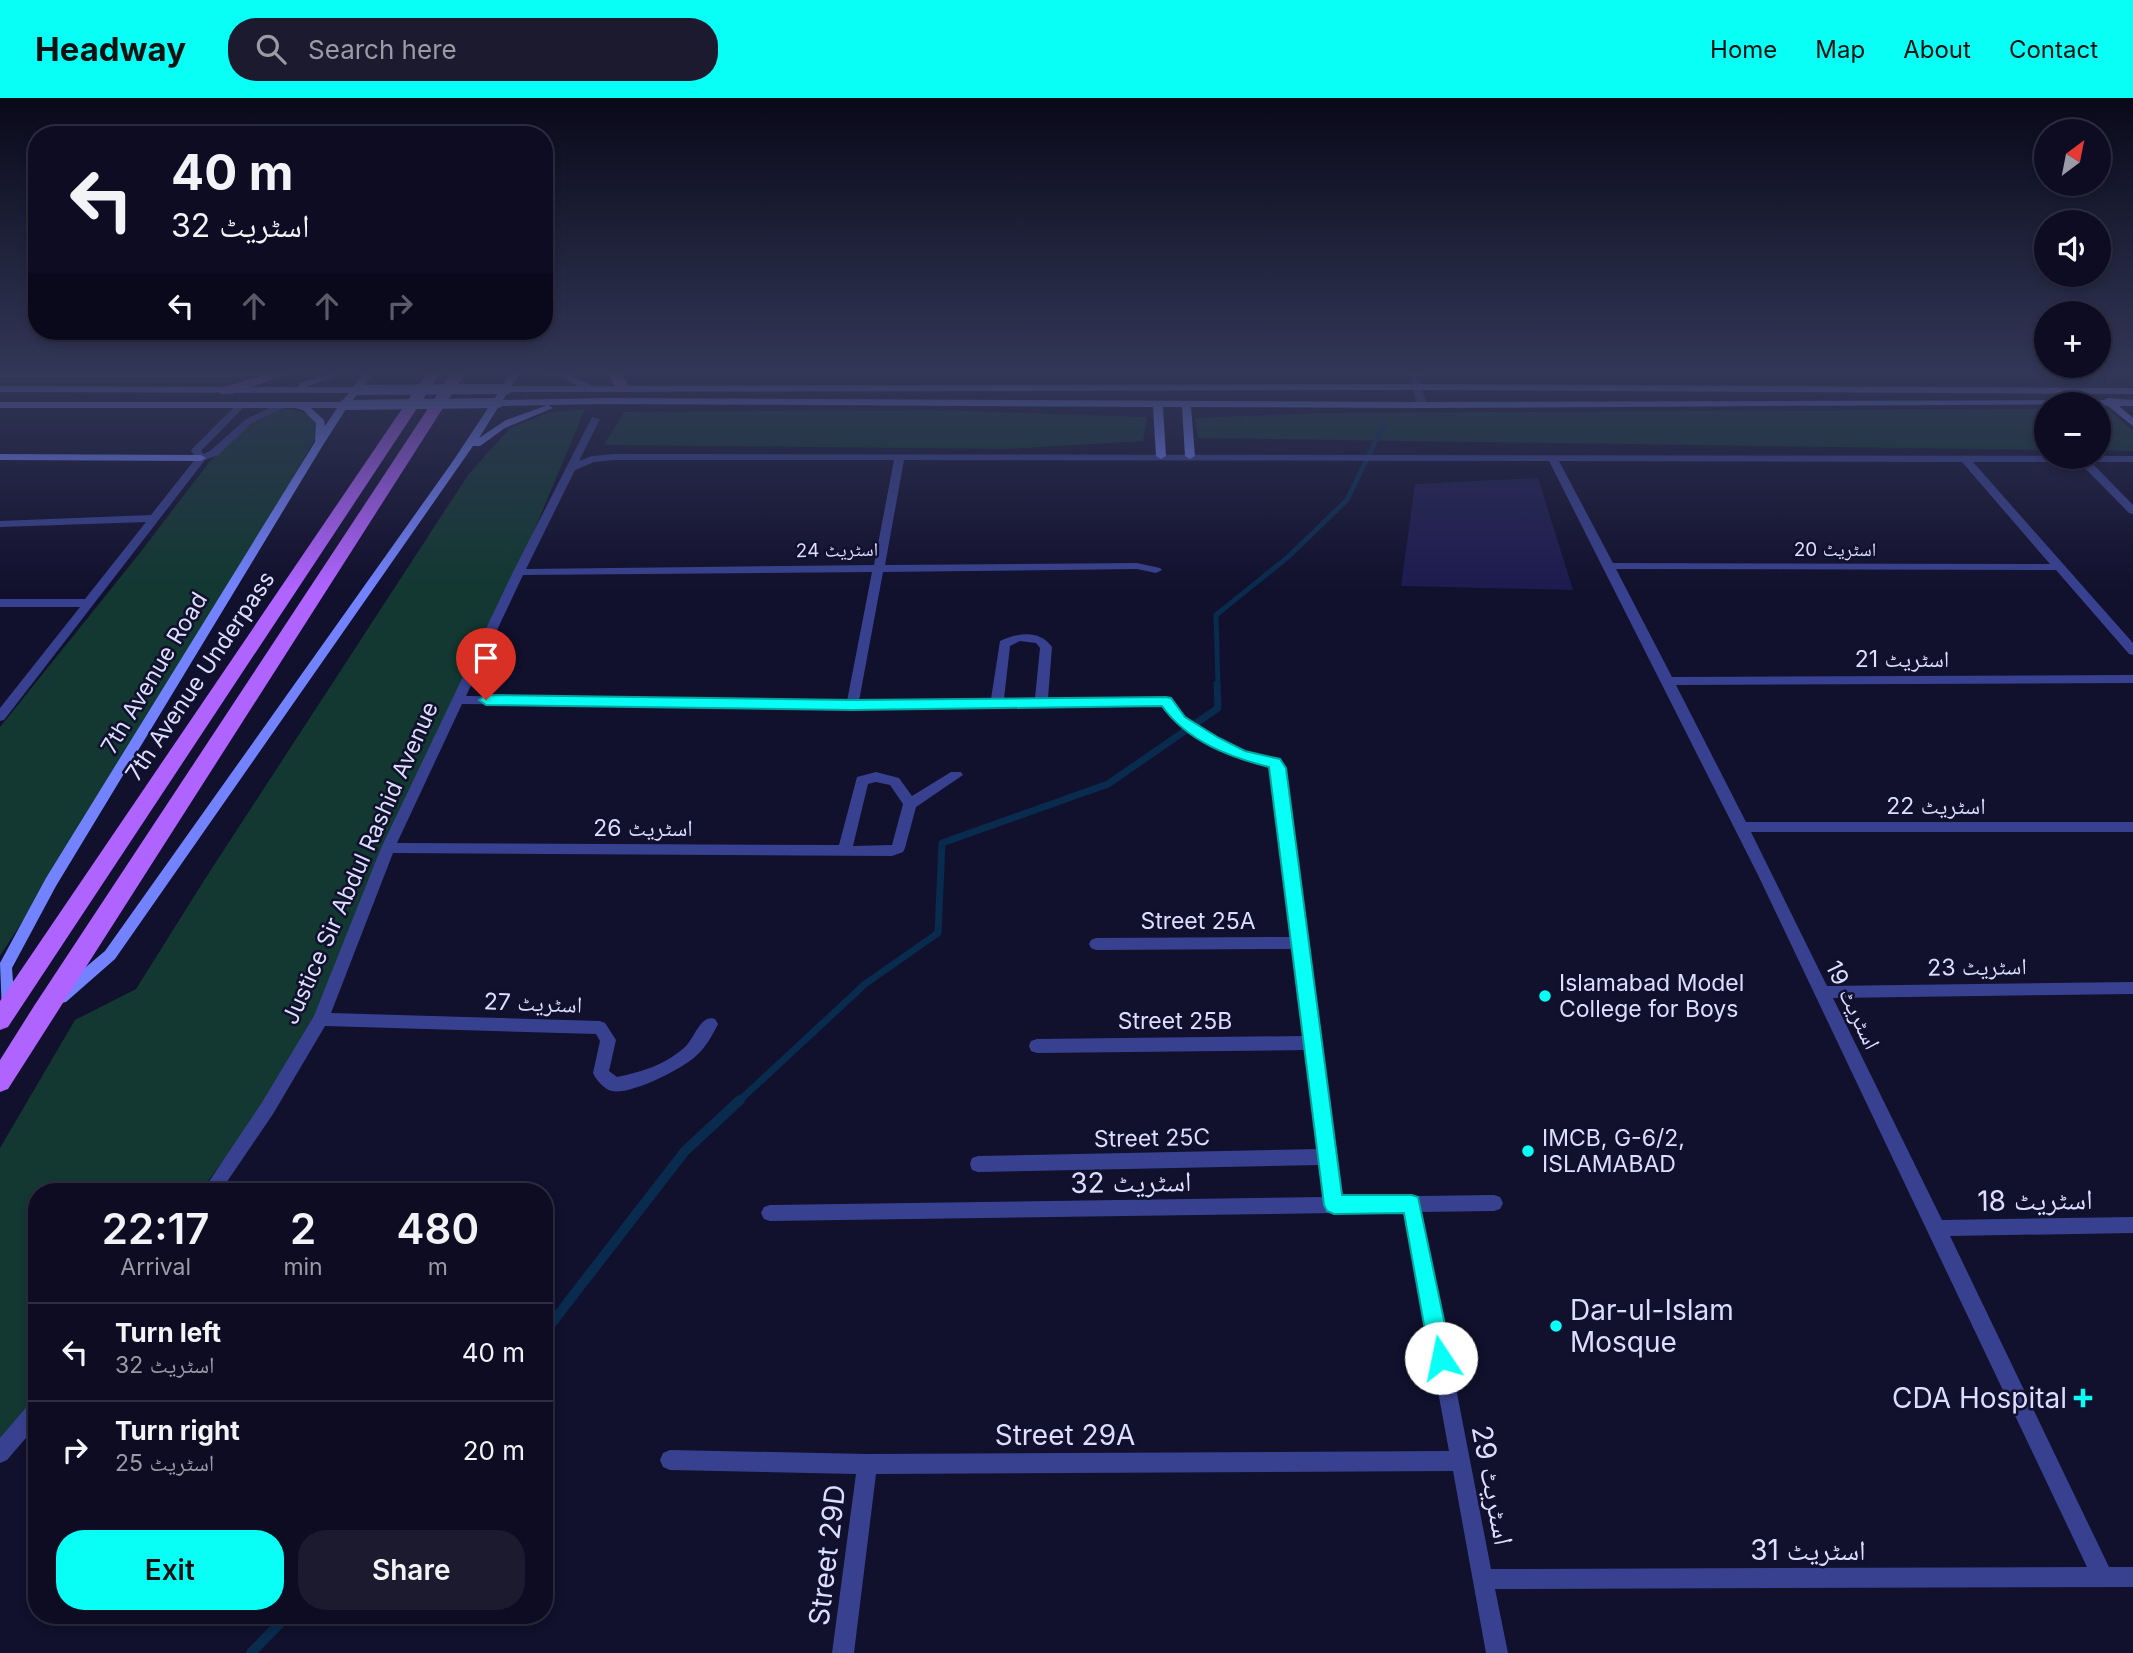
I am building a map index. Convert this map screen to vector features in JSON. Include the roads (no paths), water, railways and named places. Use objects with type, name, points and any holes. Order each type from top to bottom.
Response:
[{"type":"main road","name":"7th Avenue Road","points":[[4,1014],[5,968],[51,882],[318,445]]},
{"type":"main road","name":"7th Avenue Underpass","points":[[4,1014],[385,445]]},
{"type":"main road","points":[[0,1081],[412,445]]},
{"type":"main road","points":[[42,1013],[110,955],[470,445]]},
{"type":"main road","points":[[458,462],[477,445]]},
{"type":"main road","points":[[1160,445],[1161,456]]},
{"type":"main road","points":[[1189,445],[1190,456]]},
{"type":"main road","points":[[0,457],[201,458]]},
{"type":"street","points":[[201,458],[196,451],[202,445]]},
{"type":"street","points":[[0,717],[201,458],[214,453],[223,445]]},
{"type":"street","name":"Justice Sir Abdul Rashid Avenue","points":[[215,1183],[267,1109],[321,1019],[388,848],[582,445]]},
{"type":"street","points":[[572,467],[592,460],[614,457],[2034,458]]},
{"type":"street","points":[[852,705],[900,457]]},
{"type":"street","points":[[1965,458],[2133,651]]},
{"type":"street","points":[[2111,458],[2133,458]]},
{"type":"street","name":"اسٹریٹ 19","points":[[1553,459],[1670,681],[1938,1228],[2104,1577]]},
{"type":"street","points":[[2093,469],[2133,511]]},
{"type":"street","points":[[0,524],[155,518]]},
{"type":"street","name":"اسٹریٹ 24","points":[[519,572],[1137,566],[1156,570]]},
{"type":"street","name":"اسٹریٹ 20","points":[[1610,566],[2060,567]]},
{"type":"street","points":[[0,603],[90,603]]},
{"type":"street","points":[[997,703],[1004,645],[1010,639],[1019,637],[1040,639],[1046,647],[1041,703]]},
{"type":"street","name":"اسٹریٹ 21","points":[[1670,681],[2133,679]]},
{"type":"street","points":[[460,700],[852,705],[1166,701],[1180,720],[1214,742],[1241,755],[1274,763],[1279,768],[1334,1205]]},
{"type":"street","points":[[845,850],[862,780],[876,777],[894,781],[910,804],[956,775]]},
{"type":"street","name":"اسٹریٹ 26","points":[[388,848],[898,848],[910,804]]},
{"type":"street","name":"اسٹریٹ 22","points":[[1740,827],[2133,827]]},
{"type":"street","name":"Street 25A","points":[[1096,944],[1301,943]]},
{"type":"street","name":"اسٹریٹ 23","points":[[1822,992],[2133,988]]},
{"type":"street","name":"اسٹریٹ 27","points":[[321,1019],[600,1028],[608,1040],[601,1073],[614,1085],[633,1081],[681,1062],[704,1037],[710,1024]]},
{"type":"street","name":"Street 25B","points":[[1037,1046],[1314,1043]]},
{"type":"street","name":"Street 25C","points":[[978,1164],[1328,1157]]},
{"type":"street","name":"اسٹریٹ 32","points":[[770,1213],[1494,1203]]},
{"type":"street","name":"اسٹریٹ 29","points":[[1412,1204],[1497,1653]]},
{"type":"street","name":"اسٹریٹ 18","points":[[1938,1228],[2133,1225]]},
{"type":"street","points":[[0,1453],[28,1420]]},
{"type":"street","name":"Street 29A","points":[[670,1460],[867,1464],[1461,1461]]},
{"type":"street","name":"Street 29D","points":[[843,1653],[867,1464]]},
{"type":"street","name":"اسٹریٹ 31","points":[[1483,1578],[2133,1577]]},
{"type":"waterway","points":[[1218,686],[1216,615],[1288,557],[1347,500],[1374,445]]},
{"type":"waterway","points":[[738,1102],[865,984],[938,933],[942,843],[1108,784],[1218,708],[1217,684]]},
{"type":"waterway","points":[[553,1321],[685,1151],[740,1100]]},
{"type":"waterway","points":[[251,1653],[279,1624]]},
{"type":"place","name":"Islamabad Model College for Boys","points":[[1545,996]]},
{"type":"place","name":"IMCB, G-6/2, ISLAMABAD","points":[[1528,1151]]},
{"type":"place","name":"Dar-ul-Islam Mosque","points":[[1556,1326]]},
{"type":"place","name":"CDA Hospital","points":[[2083,1398]]}]
